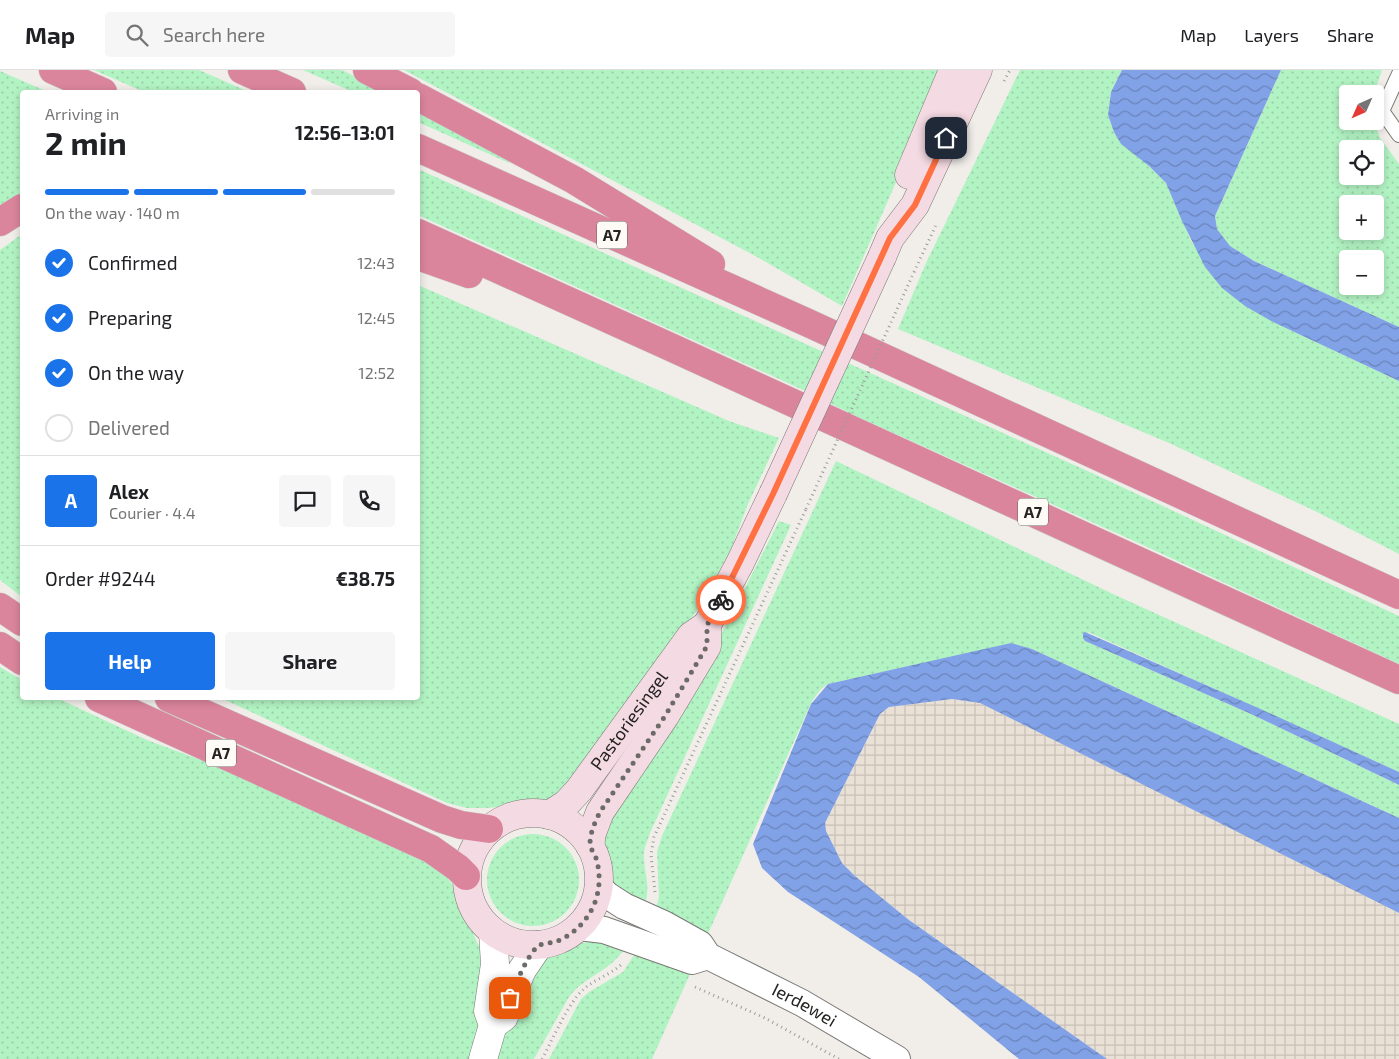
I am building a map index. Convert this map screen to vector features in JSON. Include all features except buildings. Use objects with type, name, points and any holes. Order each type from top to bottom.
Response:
[{"type":"highway","points":[[53,70],[98,90]]},
{"type":"highway","points":[[242,70],[287,90]]},
{"type":"highway","points":[[367,70],[406,90]]},
{"type":"highway","name":"A7","points":[[420,98],[574,180],[806,322]]},
{"type":"highway","name":"A7","points":[[420,149],[806,322],[1399,595]]},
{"type":"highway","points":[[0,222],[20,209]]},
{"type":"highway","name":"A7","points":[[420,234],[1399,680]]},
{"type":"highway","name":"A7","points":[[420,257],[666,345]]},
{"type":"highway","points":[[0,607],[20,621]]},
{"type":"highway","points":[[0,646],[20,660]]},
{"type":"highway","name":"A7","points":[[102,700],[432,849],[466,876]]},
{"type":"highway","name":"A7","points":[[174,700],[442,819],[461,825],[489,829]]},
{"type":"main road","points":[[886,248],[899,200],[953,70]]},
{"type":"main road","points":[[886,248],[915,205],[978,70]]},
{"type":"main road","name":"Pastoriesingel","points":[[590,846],[593,827],[600,812],[665,716],[707,646],[707,625],[740,563],[773,494],[886,248]]},
{"type":"main road","name":"Pastoriesingel","points":[[549,815],[566,804],[580,790],[690,636],[707,625]]},
{"type":"main road","points":[[535,812],[549,815],[573,826],[590,846],[598,866],[599,887],[592,909],[579,927],[557,941],[539,945],[514,943],[493,932],[479,918],[472,907],[468,895],[467,867],[473,850],[489,829],[500,821],[514,815],[535,812]]},
{"type":"street","name":"Ierdewei","points":[[599,887],[616,902],[664,924],[700,944],[708,956],[802,1003],[897,1059]]},
{"type":"street","points":[[579,927],[604,930],[692,961],[708,956]]},
{"type":"street","points":[[483,1059],[493,1025],[488,1011],[495,964],[493,932]]},
{"type":"street","points":[[493,1025],[504,1017],[522,970],[539,945]]},
{"type":"lane","points":[[1399,74],[1382,111],[1399,135]]},
{"type":"path","points":[[654,899],[655,881],[651,855],[654,837],[914,272]]},
{"type":"path","points":[[542,1059],[578,995],[590,984],[625,964],[626,959]]},
{"type":"path","points":[[691,986],[765,1018],[839,1059]]},
{"type":"shaded area","points":[[952,699],[980,703],[1399,913],[1399,1059],[1107,1059],[909,920],[842,863],[826,831],[825,823],[880,714],[889,707]]},
{"type":"green space","points":[[94,70],[199,70],[244,90],[139,90]]},
{"type":"green space","points":[[303,70],[342,70],[382,90],[348,90]]},
{"type":"green space","points":[[404,70],[945,70],[842,306],[759,258]]},
{"type":"green space","points":[[1020,70],[1122,70],[1111,92],[1108,115],[1114,132],[1166,183],[1192,243],[1273,322],[1399,381],[1399,554],[1317,512],[1169,443],[898,329],[926,263]]},
{"type":"green space","points":[[1281,70],[1382,70],[1377,85],[1339,85],[1339,130],[1377,130],[1381,140],[1339,140],[1339,185],[1384,185],[1384,143],[1399,164],[1399,327],[1254,261],[1230,246],[1217,229],[1215,216]]},
{"type":"green space","points":[[0,71],[43,90],[20,90],[20,198],[0,211]]},
{"type":"green space","points":[[420,110],[511,157],[509,163],[420,123]]},
{"type":"green space","points":[[420,170],[1094,474],[1399,616],[1399,664],[1143,545],[858,417],[803,390],[420,216]]},
{"type":"green space","points":[[20,235],[20,595],[0,580],[0,250]]},
{"type":"green space","points":[[420,286],[729,421],[779,438],[748,504],[731,549],[701,604],[620,725],[553,798],[512,806],[486,808],[467,808],[447,803],[225,700],[420,700]]},
{"type":"green space","points":[[836,461],[1113,594],[1399,724],[1399,772],[1088,632],[1085,641],[1251,714],[1399,785],[1399,818],[1032,649],[1011,644],[828,684],[821,689],[812,701],[652,1059],[549,1059],[581,999],[589,992],[623,972],[636,952],[655,912],[659,897],[657,852],[662,836]]},
{"type":"green space","points":[[779,521],[791,525],[650,833],[644,852],[647,892],[644,907],[612,882],[603,839],[605,828],[716,645]]},
{"type":"green space","points":[[0,667],[20,679],[20,700],[61,700],[147,740],[276,788],[409,848],[444,873],[452,884],[484,957],[484,996],[473,1059],[0,1059]]},
{"type":"green space","points":[[533,834],[551,837],[566,847],[576,862],[579,880],[576,898],[566,913],[551,923],[533,926],[515,923],[500,913],[490,898],[487,880],[490,862],[500,847],[515,837]]},
{"type":"green space","points":[[596,940],[625,948],[612,963],[583,983],[569,997],[534,1059],[496,1059],[523,984],[540,963],[555,953],[578,944]]},
{"type":"water","points":[[1122,70],[1281,70],[1215,216],[1217,229],[1230,246],[1254,261],[1399,327],[1399,381],[1273,322],[1245,306],[1222,288],[1205,267],[1166,183],[1149,166],[1121,144],[1114,132],[1108,115],[1111,92]]},
{"type":"water","points":[[1085,632],[1399,772],[1399,785],[1251,714],[1085,641],[1083,633]]},
{"type":"water","points":[[1011,643],[1032,649],[1399,818],[1399,913],[980,703],[952,699],[889,707],[880,714],[825,823],[826,831],[842,863],[909,920],[1107,1059],[1019,1059],[919,977],[788,892],[762,868],[753,844],[811,704],[828,684]]},
{"type":"way so far","points":[[510,998],[526,962],[539,945],[557,941],[569,935],[579,927],[592,909],[599,887],[596,859],[590,846],[595,822],[680,693],[707,646],[707,625],[721,600]]},
{"type":"route","points":[[721,600],[773,494],[890,238],[915,205],[946,138]]}]
